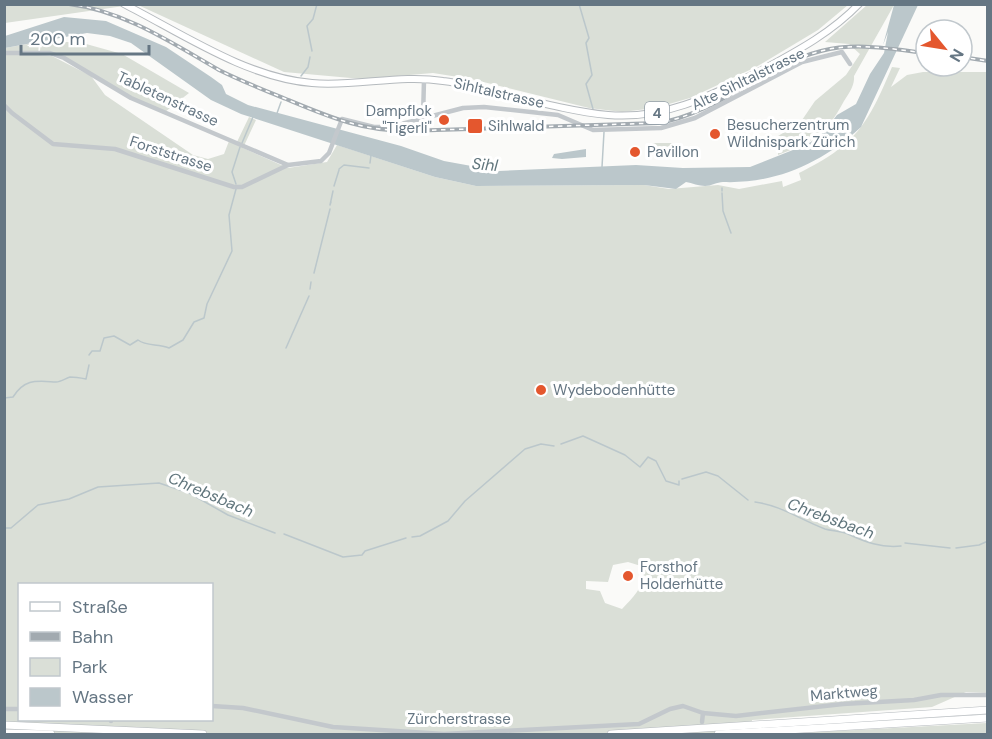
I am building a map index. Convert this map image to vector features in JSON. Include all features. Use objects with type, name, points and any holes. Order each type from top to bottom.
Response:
[{"type":"highway","points":[[611,735],[987,710]]},
{"type":"highway","points":[[718,735],[987,718]]},
{"type":"highway","points":[[4,725],[203,735]]},
{"type":"highway","points":[[4,733],[51,735]]},
{"type":"main road","name":"Sihltalstrasse","points":[[124,4],[249,67],[285,79],[325,84],[424,80],[459,83],[598,114],[655,114],[704,99],[792,54],[824,34],[859,4]]},
{"type":"street","name":"Alte Sihltalstrasse","points":[[332,147],[342,119],[374,127],[390,127],[463,108],[484,107],[561,116],[593,130],[661,128],[695,118],[802,62],[842,52],[850,64]]},
{"type":"street","name":"Tabletenstrasse","points":[[4,53],[50,53],[64,58],[131,98],[288,165]]},
{"type":"street","points":[[423,118],[424,80]]},
{"type":"street","name":"Forststrasse","points":[[4,105],[53,144],[115,149],[234,187],[248,185],[288,165],[321,161],[332,147]]},
{"type":"street","name":"Marktweg","points":[[703,713],[736,716],[843,704],[914,700],[941,695],[987,695]]},
{"type":"street","name":"Zürcherstrasse","points":[[213,706],[243,708],[333,727],[444,734],[639,724],[670,709],[682,706],[703,713]]},
{"type":"street","points":[[702,722],[703,713]]},
{"type":"green space","points":[[4,5],[131,5],[5,23]]},
{"type":"green space","points":[[138,5],[848,5],[818,30],[756,67],[690,98],[655,108],[622,112],[589,108],[471,79],[433,73],[362,79],[284,72]]},
{"type":"green space","points":[[867,5],[894,5],[854,76],[854,83],[837,113],[824,130],[810,141],[778,155],[778,136],[800,123],[815,101],[846,75],[860,54],[849,44],[825,42]]},
{"type":"green space","points":[[39,42],[38,55],[52,56],[91,76],[105,95],[193,155],[208,159],[224,154],[229,141],[236,144],[249,117],[256,120],[243,148],[288,168],[327,162],[337,145],[435,177],[476,186],[644,185],[669,189],[718,185],[739,189],[782,181],[783,187],[801,180],[799,173],[834,153],[858,131],[875,104],[892,67],[900,68],[891,87],[907,75],[914,74],[914,78],[974,78],[974,72],[987,72],[987,693],[966,692],[932,707],[752,720],[753,734],[5,734],[5,48]],"holes":[[[628,562],[641,566],[640,585],[622,609],[605,603],[600,591],[586,589],[586,581],[608,582],[613,565]]]},
{"type":"green space","points":[[41,42],[79,42],[122,54],[189,93],[165,112],[131,97],[50,52],[40,51]]},
{"type":"green space","points":[[650,143],[675,143],[675,152],[659,155],[648,152]]},
{"type":"green space","points":[[987,723],[987,734],[781,734]]},
{"type":"water","points":[[894,5],[918,5],[861,127],[846,140],[814,161],[780,175],[705,186],[686,182],[676,189],[644,185],[476,186],[435,177],[241,114],[211,100],[131,43],[110,36],[87,33],[5,48],[5,36],[64,17],[106,21],[166,47],[222,85],[226,94],[248,105],[401,146],[444,161],[499,171],[636,165],[683,168],[750,167],[808,144],[823,133],[837,115],[856,104],[870,74],[884,53],[888,32],[883,45]]},
{"type":"water","points":[[586,149],[586,157],[552,158],[554,154]]},
{"type":"waterway","points":[[312,51],[307,26],[313,19],[317,4]]},
{"type":"waterway","points":[[579,4],[589,38],[586,43],[592,75],[586,84],[593,109]]},
{"type":"waterway","points":[[814,4],[819,4]]},
{"type":"waterway","points":[[301,76],[308,67],[310,57]]},
{"type":"waterway","points":[[276,116],[281,102]]},
{"type":"waterway","points":[[242,143],[253,117]]},
{"type":"waterway","points":[[602,167],[604,132]]},
{"type":"waterway","points":[[236,184],[232,172],[240,147]]},
{"type":"waterway","points":[[370,163],[371,155]]},
{"type":"waterway","points":[[339,169],[344,165],[369,168]]},
{"type":"waterway","points":[[334,186],[339,170]]},
{"type":"waterway","points":[[89,355],[92,351],[100,351],[104,338],[114,336],[130,345],[138,340],[145,344],[169,348],[183,340],[194,322],[204,318],[207,304],[232,251],[229,215],[236,189]]},
{"type":"waterway","points":[[331,202],[330,205],[333,191]]},
{"type":"waterway","points":[[722,193],[723,211],[731,233]]},
{"type":"waterway","points":[[314,273],[330,209]]},
{"type":"waterway","points":[[310,289],[311,282]]},
{"type":"waterway","points":[[286,348],[309,296]]},
{"type":"waterway","points":[[4,398],[13,397],[22,386],[32,382],[58,382],[70,377],[86,379],[89,365]]},
{"type":"waterway","name":"Chrebsbach","points":[[561,444],[583,436],[625,455],[640,467],[648,457],[656,461],[666,481],[679,485],[679,481]]},
{"type":"waterway","name":"Chrebsbach","points":[[412,537],[420,536],[448,521],[465,501],[525,449],[541,444],[554,446]]},
{"type":"waterway","name":"Chrebsbach","points":[[682,479],[706,472],[718,476],[748,500]]},
{"type":"waterway","name":"Chrebsbach","points":[[4,528],[11,528],[38,505],[69,499],[98,487],[159,483],[189,493],[228,515],[275,533]]},
{"type":"waterway","name":"Chrebsbach","points":[[755,502],[773,506],[825,529],[845,533],[867,542],[901,546]]},
{"type":"waterway","name":"Chrebsbach","points":[[284,534],[343,557],[362,555],[365,551],[406,538]]},
{"type":"waterway","name":"Chrebsbach","points":[[956,548],[979,545],[988,541]]},
{"type":"waterway","name":"Chrebsbach","points":[[905,543],[950,548]]},
{"type":"railway","points":[[69,4],[109,13],[128,21],[227,74],[333,118],[379,129],[413,130]]},
{"type":"railway","points":[[405,131],[658,123],[701,110],[780,67],[821,51],[860,47],[914,51]]},
{"type":"railway","points":[[974,59],[988,61]]},
{"type":"place","name":"Dampflok \"Tigerli\"","points":[[444,120]]},
{"type":"place","name":"Sihlwald","points":[[475,126]]},
{"type":"place","name":"Besucherzentrum Wildnispark Zürich","points":[[715,134]]},
{"type":"place","name":"Pavillon","points":[[635,152]]},
{"type":"place","name":"Wydebodenhütte","points":[[541,390]]},
{"type":"place","name":"Forsthof Holderhütte","points":[[628,576]]},
{"type":"water label","name":"Sihl","points":[[485,164]]}]
